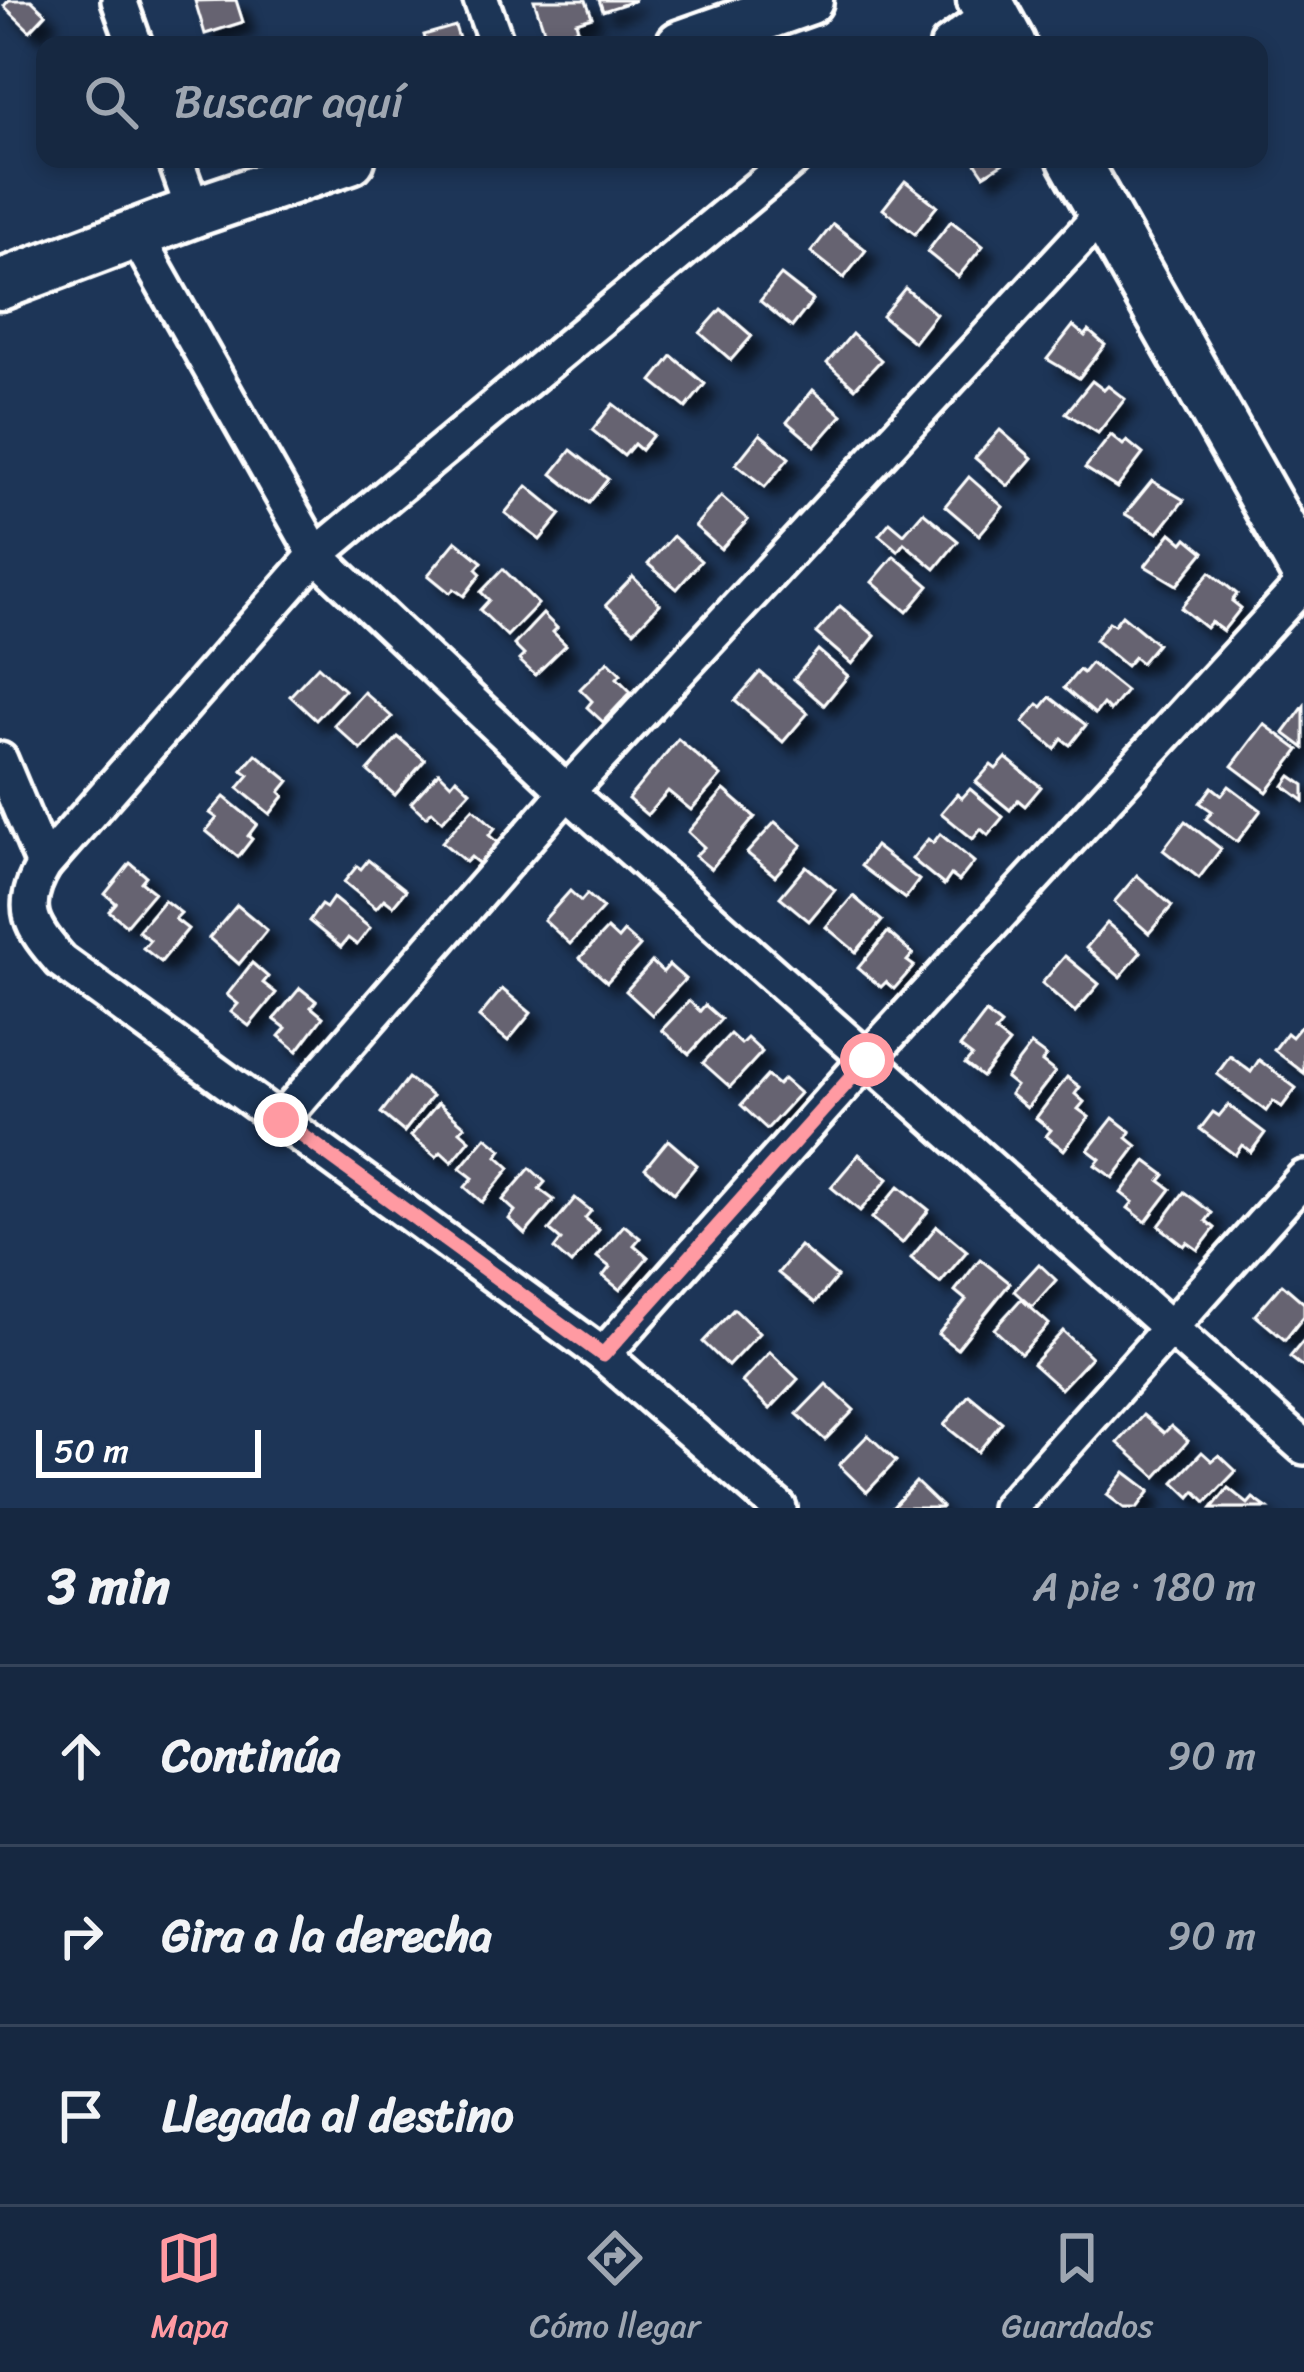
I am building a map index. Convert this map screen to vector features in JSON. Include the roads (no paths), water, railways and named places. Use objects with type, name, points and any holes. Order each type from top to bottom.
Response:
[{"type":"main road","points":[[706,36],[808,0]]},
{"type":"main road","points":[[0,285],[324,168]]},
{"type":"main road","points":[[1078,168],[1304,569]]},
{"type":"street","points":[[119,0],[132,36]]},
{"type":"street","points":[[481,0],[493,36]]},
{"type":"street","points":[[965,36],[996,19]]},
{"type":"street","points":[[178,168],[194,212]]},
{"type":"street","points":[[778,1508],[603,1355],[61,961],[36,933],[29,908],[33,883],[44,865],[316,555],[782,168]]},
{"type":"street","points":[[281,1120],[567,792],[1103,213]]},
{"type":"street","points":[[136,236],[316,555],[567,792],[1304,1447]]},
{"type":"street","points":[[603,1355],[1304,583]]},
{"type":"street","points":[[0,760],[44,865]]},
{"type":"street","points":[[1010,1508],[1304,1178]]}]
